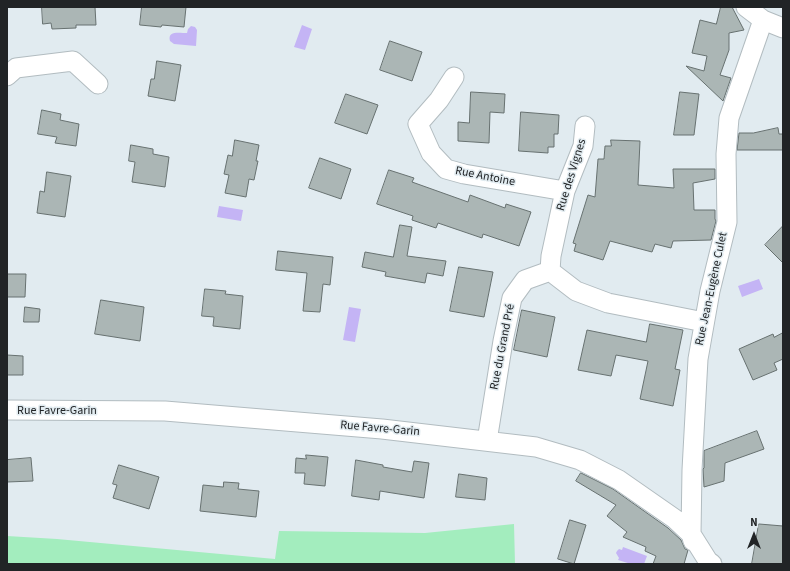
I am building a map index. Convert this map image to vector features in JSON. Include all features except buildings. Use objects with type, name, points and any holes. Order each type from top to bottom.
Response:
[{"type":"street","points":[[746,7],[763,20],[783,28]]},
{"type":"street","name":"Rue Jean-Eugène Culet","points":[[694,564],[695,546],[691,534],[692,470],[698,359],[710,291],[727,222],[726,154],[728,118],[763,20]]},
{"type":"street","points":[[7,76],[16,68],[72,61],[98,84]]},
{"type":"street","name":"Rue Antoine","points":[[454,77],[439,100],[418,124],[431,153],[446,168],[464,174],[565,191]]},
{"type":"street","name":"Rue des Vignes","points":[[550,271],[551,256],[565,191],[583,146],[585,126]]},
{"type":"street","points":[[550,271],[576,291],[608,303],[704,322]]},
{"type":"street","name":"Rue du Grand Pré","points":[[486,441],[512,298],[525,280],[550,271]]},
{"type":"street","name":"Rue Favre-Garin","points":[[7,410],[165,411],[382,429],[536,447],[580,460],[619,480],[675,519],[691,534],[708,561],[712,564]]},
{"type":"green space","points":[[514,524],[515,564],[7,564],[7,536],[57,539],[275,559],[279,531],[425,533]]},
{"type":"shaded area","points":[[302,25],[312,29],[305,50],[294,47]]},
{"type":"shaded area","points":[[191,26],[195,27],[197,30],[196,46],[174,44],[170,41],[170,35],[187,33]]},
{"type":"shaded area","points":[[219,206],[243,210],[241,221],[217,217]]},
{"type":"shaded area","points":[[759,279],[763,289],[742,297],[738,286]]},
{"type":"shaded area","points":[[349,307],[361,309],[355,342],[343,340]]},
{"type":"shaded area","points":[[623,547],[647,556],[644,564],[631,564],[618,560],[619,558],[616,553],[619,549],[622,550]]}]
